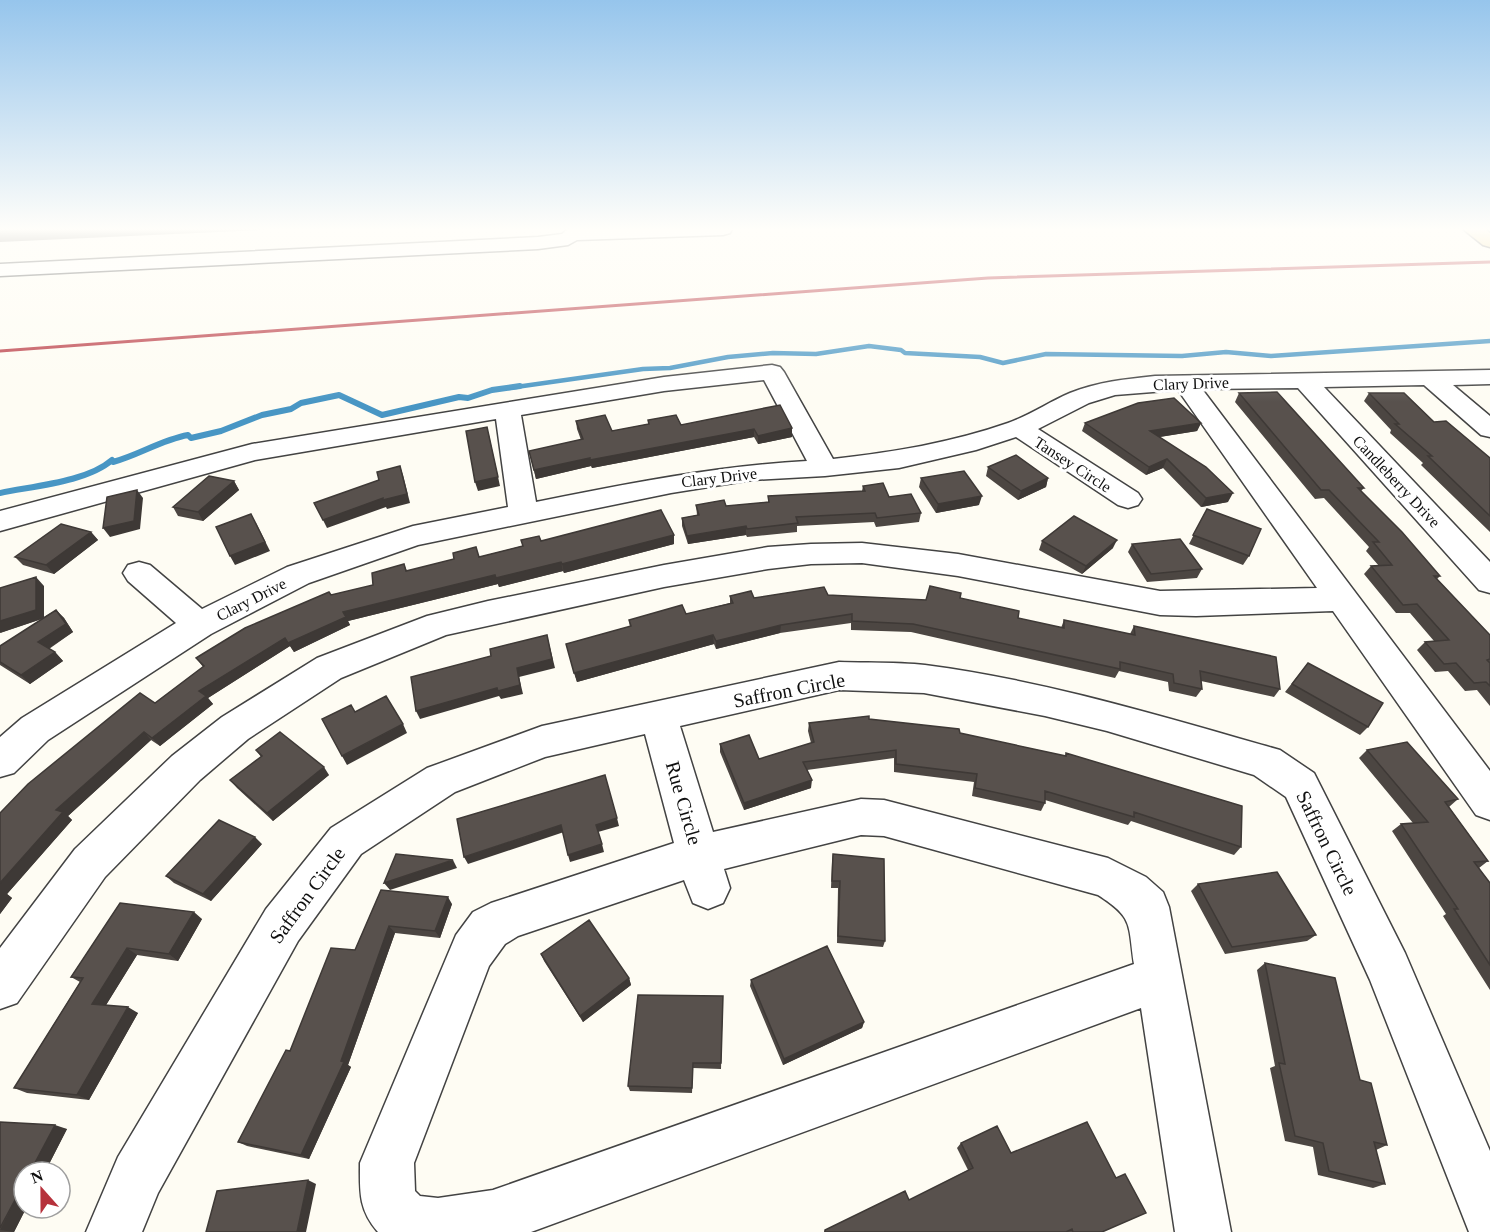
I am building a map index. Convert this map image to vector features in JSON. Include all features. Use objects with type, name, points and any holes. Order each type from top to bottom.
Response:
[{"type":"street","points":[[0,521],[252,452],[664,384],[772,372],[825,468]]},
{"type":"street","name":"Clary Drive","points":[[0,761],[35,729],[199,626],[298,575],[413,536],[670,484],[752,472],[825,468],[899,460],[967,444],[1019,428],[1080,398],[1112,388],[1185,383],[1490,377]]},
{"type":"street","points":[[1430,378],[1490,429]]},
{"type":"street","name":"Candleberry Drive","points":[[1304,380],[1490,582]]},
{"type":"street","points":[[1185,383],[1490,802]]},
{"type":"street","points":[[508,411],[523,513]]},
{"type":"street","name":"Tansey Circle","points":[[1019,428],[1128,499]]},
{"type":"street","points":[[0,546],[34,510]]},
{"type":"street","points":[[0,986],[90,863],[186,768],[235,728],[329,668],[438,625],[488,612],[664,576],[768,558],[811,554],[862,553],[958,565],[1160,603],[1196,604],[1342,598]]},
{"type":"street","points":[[139,573],[199,626]]},
{"type":"street","name":"Saffron Circle","points":[[114,1232],[137,1176],[282,926],[346,841],[441,780],[542,742],[838,676],[924,679],[1045,701],[1107,716],[1266,762],[1300,785],[1389,969],[1490,1216]]},
{"type":"street","name":"Rue Circle","points":[[659,717],[704,872]]},
{"type":"street","points":[[1159,978],[493,1218],[438,1226],[406,1221],[388,1202],[387,1163],[472,951],[489,928],[507,918],[704,872],[861,817],[884,818],[1108,878],[1131,892],[1148,907],[1203,1232]]},
{"type":"building","points":[[1277,392],[1364,488],[1358,488],[1402,532],[1440,576],[1434,576],[1490,635],[1490,659],[1487,660],[1490,663],[1490,686],[1486,682],[1474,683],[1456,663],[1444,664],[1425,642],[1449,640],[1417,604],[1403,605],[1371,566],[1392,565],[1373,542],[1379,542],[1329,490],[1321,490],[1239,393]]},
{"type":"building","points":[[1369,393],[1404,393],[1434,422],[1446,421],[1490,458],[1490,516],[1428,456],[1432,456],[1395,424],[1399,424]]},
{"type":"building","points":[[1174,398],[1201,423],[1150,431],[1206,467],[1233,493],[1206,498],[1167,459],[1149,467],[1085,423],[1138,403]]},
{"type":"building","points":[[780,405],[792,428],[758,436],[754,429],[534,470],[529,451],[583,439],[576,421],[605,415],[612,431],[649,424],[648,420],[676,415],[681,425]]},
{"type":"building","points":[[487,427],[498,477],[475,482],[466,431]]},
{"type":"building","points":[[1016,455],[1048,478],[1021,491],[988,467]]},
{"type":"building","points":[[400,466],[407,494],[383,500],[383,498],[323,520],[314,503],[379,480],[377,472]]},
{"type":"building","points":[[964,471],[982,496],[938,504],[921,478]]},
{"type":"building","points":[[209,476],[234,481],[198,512],[173,507]]},
{"type":"building","points":[[883,483],[889,497],[911,494],[921,513],[877,518],[875,513],[796,517],[798,523],[747,529],[746,526],[687,536],[682,518],[699,515],[696,505],[724,500],[726,506],[769,502],[768,496],[865,491],[863,486]]},
{"type":"building","points":[[137,490],[134,521],[103,528],[107,497]]},
{"type":"building","points":[[1207,509],[1261,529],[1249,556],[1193,535]]},
{"type":"building","points":[[661,510],[674,535],[562,564],[561,562],[496,578],[495,575],[343,612],[346,617],[288,643],[285,638],[199,691],[206,696],[152,738],[144,732],[56,810],[63,812],[0,883],[0,813],[28,784],[140,693],[155,703],[204,666],[196,658],[245,628],[329,592],[331,595],[373,585],[372,573],[404,564],[406,571],[454,559],[453,553],[476,547],[479,557],[523,546],[521,540],[539,536],[541,541]]},
{"type":"building","points":[[251,514],[265,542],[230,556],[216,527]]},
{"type":"building","points":[[1074,516],[1117,540],[1086,566],[1042,541]]},
{"type":"building","points":[[61,524],[91,532],[46,565],[15,557]]},
{"type":"building","points":[[1180,539],[1202,569],[1151,574],[1132,544]]},
{"type":"building","points":[[36,577],[36,610],[0,621],[0,588]]},
{"type":"building","points":[[930,586],[961,593],[960,598],[1019,611],[1018,618],[1064,628],[1064,620],[1135,635],[1134,626],[1276,657],[1280,689],[1200,671],[1202,689],[1174,683],[1173,674],[1120,662],[1120,669],[913,624],[852,621],[852,614],[781,625],[716,641],[713,635],[574,673],[566,644],[631,626],[629,620],[682,605],[686,614],[733,603],[730,596],[751,591],[754,598],[824,587],[828,595],[926,600]]},
{"type":"building","points":[[56,610],[66,624],[38,642],[55,652],[21,675],[0,662],[0,646]]},
{"type":"building","points":[[547,635],[552,659],[517,668],[520,685],[498,691],[497,688],[416,711],[411,677],[491,656],[490,649]]},
{"type":"building","points":[[1308,663],[1383,703],[1368,727],[1292,684]]},
{"type":"building","points":[[386,696],[403,724],[342,756],[322,719],[351,705],[355,712]]},
{"type":"building","points":[[869,716],[869,719],[959,729],[960,733],[1066,756],[1066,753],[1242,806],[1241,847],[1134,812],[1134,817],[1045,791],[1045,803],[975,788],[977,774],[896,764],[896,750],[803,762],[812,780],[744,803],[720,744],[749,735],[759,759],[814,742],[809,723]]},
{"type":"building","points":[[280,732],[324,767],[267,813],[230,780],[262,756],[256,750]]},
{"type":"building","points":[[1407,742],[1458,799],[1445,802],[1488,861],[1474,862],[1490,883],[1490,965],[1454,909],[1458,909],[1401,824],[1428,822],[1367,750]]},
{"type":"building","points":[[605,775],[617,818],[596,825],[602,844],[568,855],[561,825],[464,857],[457,819]]},
{"type":"building","points":[[219,820],[255,837],[203,894],[166,876]]},
{"type":"building","points":[[396,854],[453,860],[384,883]]},
{"type":"building","points":[[833,854],[884,859],[885,941],[838,936],[840,881],[832,881]]},
{"type":"building","points":[[1277,872],[1316,935],[1232,947],[1198,884]]},
{"type":"building","points":[[381,890],[448,897],[435,931],[389,926],[341,1061],[344,1062],[301,1155],[238,1142],[286,1050],[290,1051],[331,948],[355,950]]},
{"type":"building","points":[[120,903],[194,912],[169,954],[127,948],[92,1004],[128,1007],[77,1095],[14,1088],[83,978],[71,977]]},
{"type":"building","points":[[589,920],[629,978],[580,1016],[541,954]]},
{"type":"building","points":[[827,946],[864,1022],[784,1059],[751,980]]},
{"type":"building","points":[[1265,963],[1335,978],[1360,1080],[1371,1083],[1387,1145],[1374,1142],[1385,1184],[1329,1171],[1323,1143],[1295,1136],[1279,1063],[1285,1064]]},
{"type":"building","points":[[638,995],[723,996],[721,1063],[693,1063],[692,1088],[628,1086]]},
{"type":"building","points":[[0,1122],[55,1125],[36,1160],[12,1160],[12,1206],[0,1228]]},
{"type":"building","points":[[1087,1122],[1116,1178],[1125,1174],[1146,1213],[1102,1232],[1073,1232],[1072,1229],[1066,1232],[825,1232],[905,1191],[909,1200],[973,1168],[961,1143],[997,1126],[1011,1153]]},
{"type":"building","points":[[308,1180],[297,1232],[206,1232],[217,1191]]},
{"type":"waterway","points":[[509,388],[643,369],[670,368],[728,357],[773,353],[816,354],[869,346],[901,350],[905,353],[980,357],[1003,363],[1046,354],[1182,356],[1226,352],[1271,356],[1490,341]]},
{"type":"waterway","points":[[0,493],[74,478],[89,473],[112,460],[113,462],[123,459],[178,437],[188,435],[191,438],[221,431],[262,415],[291,409],[301,403],[339,395],[382,415],[459,397],[468,398],[492,390],[520,386]]},
{"type":"railway","points":[[0,351],[873,286]]}]
